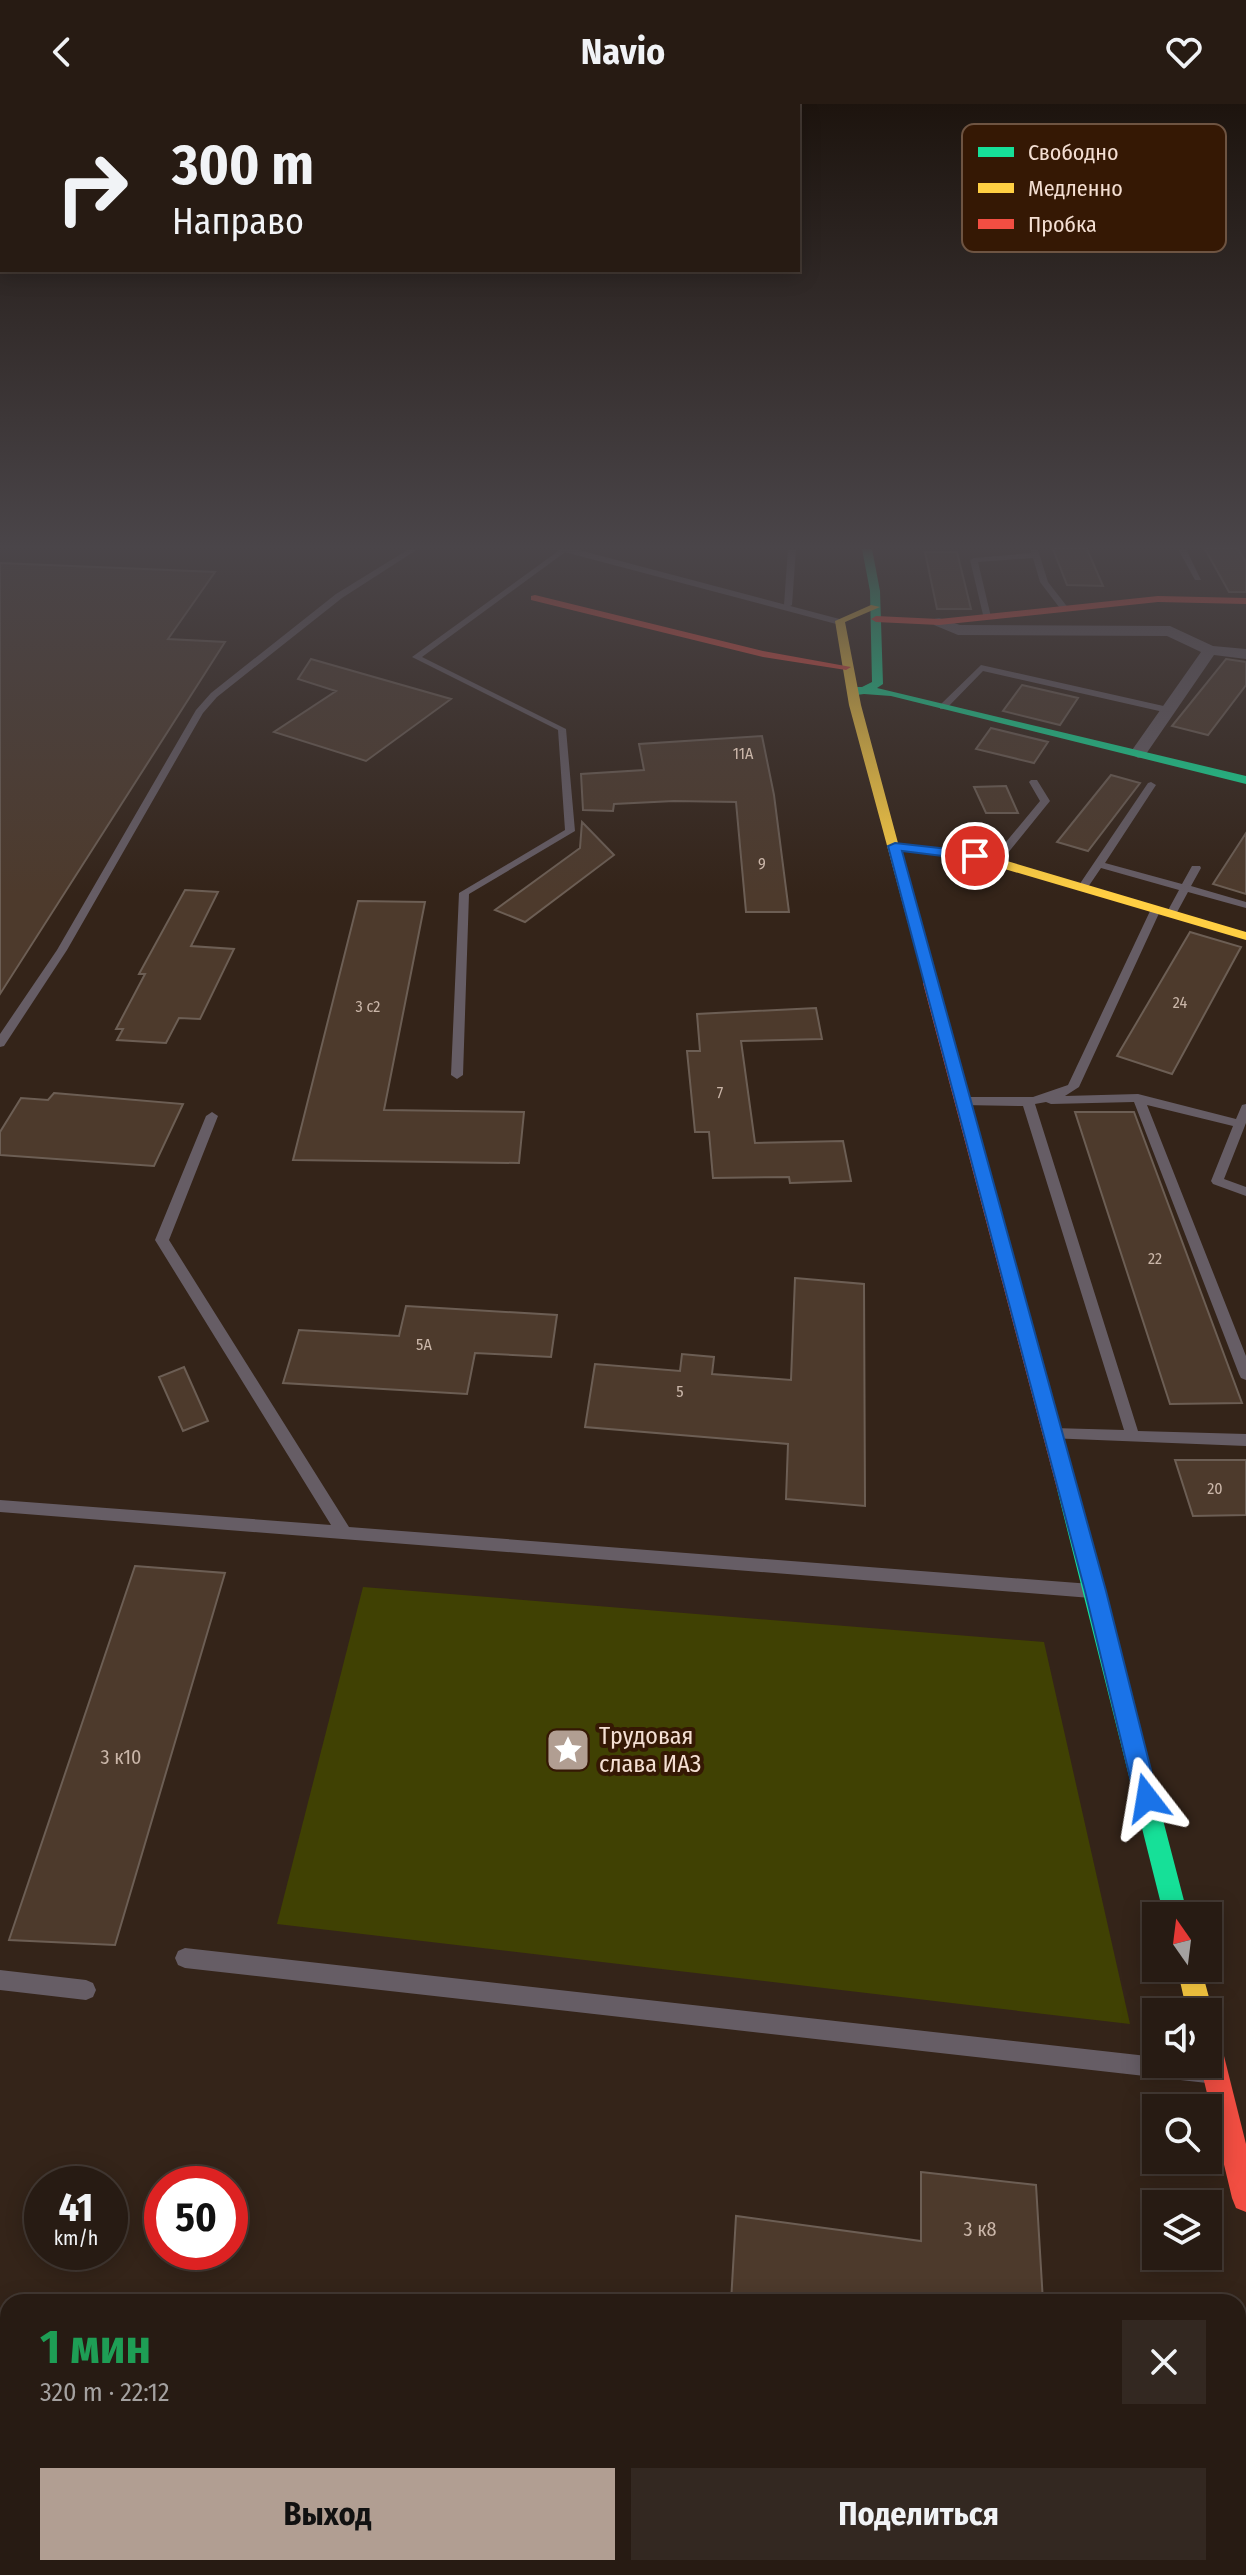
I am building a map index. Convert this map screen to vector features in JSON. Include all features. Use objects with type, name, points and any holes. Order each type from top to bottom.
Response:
[{"type":"main road","points":[[829,664],[846,667],[855,692],[1095,1591],[1173,1902]]},
{"type":"main road","points":[[855,692],[878,684],[877,664]]},
{"type":"main road","points":[[855,692],[891,693],[1246,780]]},
{"type":"main road","points":[[895,846],[995,862],[1246,936]]},
{"type":"main road","points":[[1216,2078],[1246,2198]]},
{"type":"street","points":[[1138,753],[1200,664]]},
{"type":"lane","points":[[0,1043],[62,950],[199,712],[214,695],[253,664]]},
{"type":"lane","points":[[431,664],[562,729],[570,831],[464,893],[457,1075]]},
{"type":"lane","points":[[943,707],[981,668],[1168,710]]},
{"type":"lane","points":[[995,862],[1045,801],[1034,782]]},
{"type":"lane","points":[[1082,888],[1151,785]]},
{"type":"lane","points":[[1099,864],[1246,905]]},
{"type":"lane","points":[[1051,1100],[1073,1087],[1164,912],[1186,888],[1196,868]]},
{"type":"lane","points":[[1133,1098],[1237,1123]]},
{"type":"lane","points":[[962,1101],[1138,1098],[1246,1374]]},
{"type":"lane","points":[[1028,1102],[1133,1437]]},
{"type":"lane","points":[[1246,1108],[1237,1123],[1217,1181],[1246,1192]]},
{"type":"lane","points":[[212,1116],[162,1240],[345,1534]]},
{"type":"lane","points":[[1053,1434],[1246,1440]]},
{"type":"lane","points":[[0,1506],[1095,1591]]},
{"type":"lane","points":[[185,1958],[1142,2066]]},
{"type":"lane","points":[[0,1980],[86,1990]]},
{"type":"shaded area","points":[[363,1587],[1044,1642],[1130,2024],[277,1924]]},
{"type":"building","points":[[0,664],[211,664],[0,994]]},
{"type":"building","points":[[308,664],[330,664],[451,699],[366,761],[274,732],[336,691],[298,679]]},
{"type":"building","points":[[1222,664],[1246,664],[1246,685],[1208,735],[1172,726]]},
{"type":"building","points":[[1022,685],[1078,698],[1060,725],[1003,711]]},
{"type":"building","points":[[991,728],[1048,742],[1034,763],[976,749]]},
{"type":"building","points":[[762,736],[774,795],[789,912],[746,912],[736,802],[614,804],[613,811],[583,810],[581,774],[644,770],[639,744]]},
{"type":"building","points":[[1111,775],[1140,783],[1088,851],[1057,842]]},
{"type":"building","points":[[1006,786],[1018,813],[986,813],[974,787]]},
{"type":"building","points":[[582,822],[614,855],[525,922],[495,910],[580,848]]},
{"type":"building","points":[[1246,833],[1246,894],[1213,884]]},
{"type":"building","points":[[185,890],[218,892],[191,946],[234,949],[200,1019],[179,1018],[166,1043],[117,1040],[123,1029],[116,1029],[145,974],[139,974]]},
{"type":"building","points":[[358,901],[425,902],[384,1110],[524,1112],[519,1163],[293,1160]]},
{"type":"building","points":[[1190,932],[1241,947],[1172,1074],[1117,1056]]},
{"type":"building","points":[[816,1008],[822,1039],[741,1041],[755,1143],[843,1141],[851,1181],[790,1183],[789,1177],[713,1178],[709,1132],[695,1132],[687,1051],[700,1051],[697,1014]]},
{"type":"building","points":[[54,1093],[183,1104],[154,1166],[0,1155],[0,1132],[21,1098],[48,1100]]},
{"type":"building","points":[[1075,1112],[1134,1112],[1242,1403],[1170,1404]]},
{"type":"building","points":[[795,1278],[864,1284],[865,1506],[786,1499],[788,1444],[585,1427],[595,1364],[680,1371],[682,1354],[714,1357],[712,1374],[791,1380]]},
{"type":"building","points":[[406,1306],[557,1315],[551,1357],[475,1353],[467,1394],[283,1383],[299,1330],[399,1336]]},
{"type":"building","points":[[184,1367],[208,1421],[183,1431],[159,1377]]},
{"type":"building","points":[[1175,1460],[1246,1460],[1246,1515],[1193,1516]]},
{"type":"building","points":[[135,1566],[225,1573],[115,1945],[9,1940]]},
{"type":"building","points":[[921,2172],[1036,2185],[1043,2294],[731,2294],[736,2216],[921,2241]]},
{"type":"traffic: fast","points":[[853,694],[878,684],[877,664]]},
{"type":"traffic: fast","points":[[852,689],[891,693],[1246,780]]},
{"type":"traffic: fast","points":[[1067,1489],[1172,1902]]},
{"type":"traffic: slow","points":[[848,664],[855,705],[930,983]]},
{"type":"traffic: slow","points":[[895,846],[975,856],[1246,936]]},
{"type":"traffic: slow","points":[[1192,1982],[1196,1998]]},
{"type":"traffic: jam","points":[[829,664],[846,667]]},
{"type":"traffic: jam","points":[[930,983],[1067,1489]]},
{"type":"traffic: jam","points":[[1216,2078],[1246,2198]]},
{"type":"place","name":"Трудовая слава ИАЗ","points":[[568,1750]]},
{"type":"route","points":[[975,856],[895,846],[1095,1591],[1147,1798]]}]
